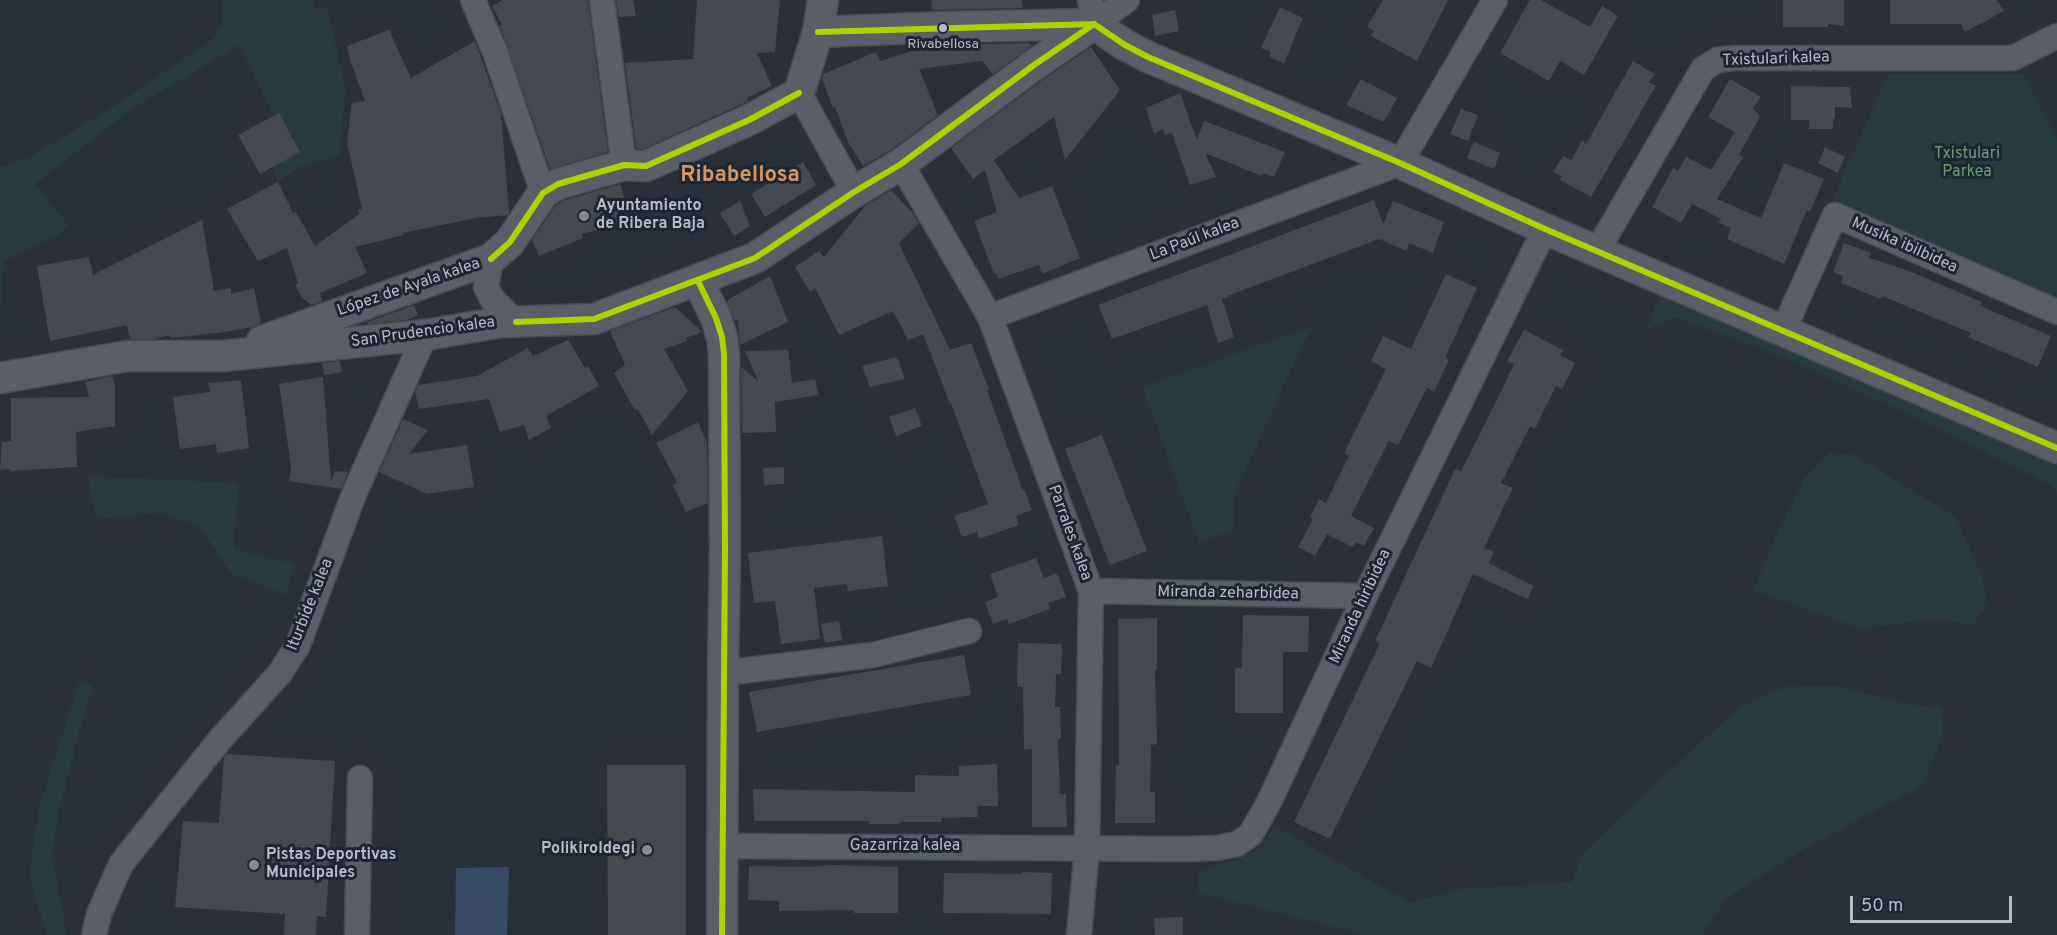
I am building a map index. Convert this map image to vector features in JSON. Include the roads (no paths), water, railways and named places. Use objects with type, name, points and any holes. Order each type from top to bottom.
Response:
[{"type":"street","points":[[473,0],[495,52],[543,193]]},
{"type":"street","points":[[603,0],[624,165]]},
{"type":"street","points":[[823,0],[818,32],[800,93],[854,192]]},
{"type":"street","points":[[818,32],[945,27],[1092,12],[1127,0]]},
{"type":"street","points":[[1400,163],[1495,0]]},
{"type":"street","points":[[1092,12],[1148,57],[1400,163],[1545,229],[2057,448]]},
{"type":"street","name":"San Prudencio kalea","points":[[0,378],[128,356],[223,356],[425,335],[502,322],[594,319],[755,258],[854,192],[901,164],[1034,65],[1092,12]]},
{"type":"street","name":"Txistulari kalea","points":[[1597,251],[1703,69],[1717,60],[1735,58],[2013,58],[2057,36]]},
{"type":"street","name":"López de Ayala kalea","points":[[223,356],[491,259],[510,242],[543,193],[558,183],[624,165],[646,166],[749,120],[800,93]]},
{"type":"street","name":"La Paúl kalea","points":[[990,317],[1400,163]]},
{"type":"street","name":"Parrales kalea","points":[[901,164],[990,317],[1091,591],[1087,848],[1079,935]]},
{"type":"street","name":"Musika ibilbidea","points":[[1783,331],[1835,215],[2057,312]]},
{"type":"street","name":"Miranda hiribidea","points":[[1087,848],[1217,848],[1238,844],[1251,834],[1270,800],[1365,596],[1545,229]]},
{"type":"street","points":[[491,259],[486,286],[492,299],[516,322]]},
{"type":"street","points":[[698,281],[716,318],[724,354],[722,935]]},
{"type":"street","name":"Iturbide kalea","points":[[94,935],[99,914],[121,864],[218,742],[280,673],[298,645],[354,494],[425,335]]},
{"type":"street","name":"Miranda zeharbidea","points":[[1091,591],[1365,596]]},
{"type":"street","points":[[723,673],[873,655],[969,631]]},
{"type":"street","points":[[357,935],[360,778]]},
{"type":"street","name":"Gazarriza kalea","points":[[723,846],[1087,848]]},
{"type":"water","points":[[509,867],[507,935],[455,935],[456,868]]},
{"type":"place","name":"Rivabellosa","points":[[943,28]]},
{"type":"place","name":"Ayuntamiento de Ribera Baja","points":[[584,216]]},
{"type":"place","name":"Polikiroldegi","points":[[647,850]]},
{"type":"place","name":"Pistas Deportivas Municipales","points":[[254,865]]},
{"type":"district","name":"Ribabellosa","points":[[740,177]]},
{"type":"park label","name":"Txistulari Parkea","points":[[1967,164]]}]
